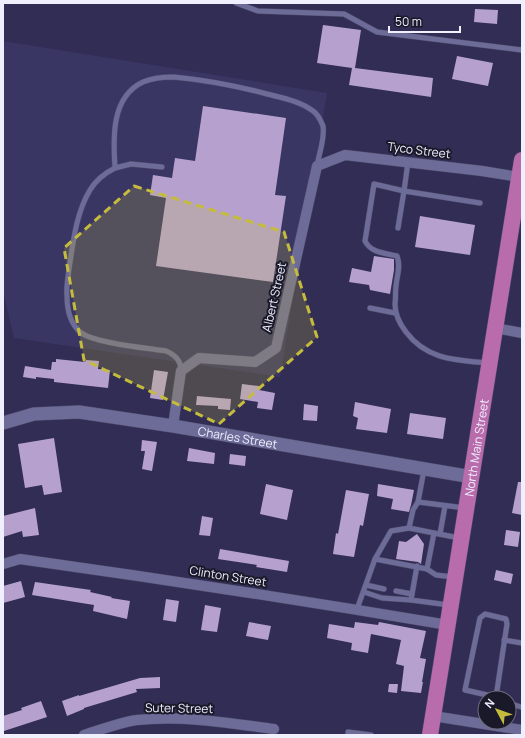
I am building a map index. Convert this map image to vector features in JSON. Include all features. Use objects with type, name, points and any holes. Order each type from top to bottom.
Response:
[{"type":"main road","name":"North Main Street","points":[[430,735],[489,363],[518,210],[519,177],[522,160]]},
{"type":"street","name":"Tyco Street","points":[[317,166],[345,155],[482,171],[519,177]]},
{"type":"street","name":"Albert Street","points":[[181,371],[199,358],[255,362],[276,348],[317,166]]},
{"type":"street","points":[[495,328],[522,333]]},
{"type":"street","points":[[173,426],[181,371]]},
{"type":"street","name":"Charles Street","points":[[3,423],[34,414],[79,412],[173,426],[472,476]]},
{"type":"street","name":"Clinton Street","points":[[3,564],[20,559],[156,578],[357,609],[448,625]]},
{"type":"street","points":[[434,716],[477,721]]},
{"type":"street","name":"Suter Street","points":[[84,735],[136,720],[172,718],[225,722],[274,729]]},
{"type":"lane","points":[[236,3],[258,11],[344,14],[377,32],[522,50]]},
{"type":"lane","points":[[115,168],[115,130],[118,112],[123,99],[136,86],[144,81],[162,77],[174,77],[240,87],[277,96],[305,106],[314,111],[323,126],[323,136],[317,166]]},
{"type":"lane","points":[[398,228],[408,162]]},
{"type":"lane","points":[[162,167],[135,164],[123,165],[104,174],[96,182],[87,196],[80,215],[71,256],[67,286],[67,304],[70,316],[76,327],[88,337],[166,351],[172,354],[179,361],[181,371]]},
{"type":"lane","points":[[480,203],[404,192],[374,184],[365,241],[368,247],[373,250],[397,256],[400,262],[396,288],[395,313],[400,325],[412,340],[430,353],[455,360],[489,363]]},
{"type":"lane","points":[[370,308],[395,313]]},
{"type":"lane","points":[[409,528],[413,510],[418,502],[424,469]]},
{"type":"lane","points":[[418,502],[467,509]]},
{"type":"lane","points":[[427,511],[429,504]]},
{"type":"lane","points":[[427,569],[445,506]]},
{"type":"lane","points":[[357,609],[375,559],[391,531],[409,528],[424,529],[437,534],[462,538]]},
{"type":"lane","points":[[375,559],[417,566],[427,569],[436,575],[455,577]]},
{"type":"lane","points":[[411,600],[417,566]]},
{"type":"lane","points":[[366,585],[384,589]]},
{"type":"lane","points":[[396,591],[412,594]]},
{"type":"lane","points":[[364,592],[382,598],[411,600],[451,606]]},
{"type":"lane","points":[[477,693],[465,690],[480,618],[484,614],[506,619],[507,624],[497,690]]},
{"type":"lane","points":[[504,640],[522,643]]},
{"type":"lane","points":[[348,735],[348,732],[371,735]]},
{"type":"highlighted area","points":[[134,186],[284,232],[317,337],[219,424],[84,360],[64,248]]},
{"type":"shaded area","points":[[3,41],[327,93],[280,377],[14,338],[3,291]]},
{"type":"building","points":[[475,9],[498,10],[497,24],[474,22]]},
{"type":"building","points":[[323,25],[361,30],[355,68],[433,78],[431,97],[349,85],[352,68],[317,63]]},
{"type":"building","points":[[457,56],[493,63],[488,86],[452,79]]},
{"type":"building","points":[[203,106],[286,118],[275,195],[286,196],[273,282],[156,266],[166,198],[150,195],[153,175],[172,178],[175,158],[195,161]]},
{"type":"building","points":[[420,216],[475,225],[470,255],[415,247]]},
{"type":"building","points":[[374,256],[394,259],[394,270],[390,294],[370,290],[369,285],[349,282],[352,268],[371,272]]},
{"type":"building","points":[[56,359],[85,362],[86,360],[99,361],[98,369],[110,370],[108,388],[54,382],[54,379],[23,377],[25,366],[51,370],[52,362],[56,362]]},
{"type":"building","points":[[154,370],[168,372],[163,400],[150,398]]},
{"type":"building","points":[[242,384],[259,386],[259,390],[275,393],[272,410],[257,408],[258,402],[240,399]]},
{"type":"building","points":[[197,396],[231,399],[230,410],[218,409],[218,406],[196,405]]},
{"type":"building","points":[[355,402],[391,409],[387,433],[356,429],[358,418],[353,416]]},
{"type":"building","points":[[304,404],[318,406],[317,421],[303,420]]},
{"type":"building","points":[[410,413],[446,418],[443,439],[407,434]]},
{"type":"building","points":[[54,438],[62,492],[44,495],[42,485],[25,488],[18,444]]},
{"type":"building","points":[[142,440],[157,442],[152,471],[142,469],[145,451],[141,451]]},
{"type":"building","points":[[189,448],[215,453],[214,464],[187,461]]},
{"type":"building","points":[[230,454],[246,456],[245,466],[229,464]]},
{"type":"building","points":[[518,482],[522,482],[522,515],[512,513]]},
{"type":"building","points":[[266,484],[293,490],[287,520],[260,514]]},
{"type":"building","points":[[378,484],[414,490],[409,512],[391,509],[393,499],[377,496]]},
{"type":"building","points":[[346,490],[369,494],[363,526],[360,525],[354,557],[333,554],[336,533],[338,534]]},
{"type":"building","points":[[35,508],[39,535],[23,537],[22,531],[3,537],[3,516]]},
{"type":"building","points":[[202,516],[213,518],[210,536],[199,535]]},
{"type":"building","points":[[506,530],[520,532],[518,547],[504,545]]},
{"type":"building","points":[[417,534],[424,544],[421,564],[418,562],[396,559],[399,541],[406,542]]},
{"type":"building","points":[[220,549],[289,561],[287,572],[256,567],[257,565],[218,559]]},
{"type":"building","points":[[496,570],[513,574],[511,584],[494,580]]},
{"type":"building","points":[[21,581],[25,597],[3,603],[3,586]]},
{"type":"building","points":[[35,582],[91,590],[90,592],[112,597],[111,598],[130,601],[127,619],[93,611],[94,605],[32,595]]},
{"type":"building","points":[[166,599],[179,601],[176,622],[163,620]]},
{"type":"building","points":[[205,605],[221,608],[217,632],[201,630]]},
{"type":"building","points":[[249,622],[271,626],[268,640],[246,636]]},
{"type":"building","points":[[355,622],[378,625],[379,622],[426,631],[420,658],[426,659],[421,693],[401,691],[404,666],[396,664],[401,640],[371,634],[368,653],[351,650],[352,643],[327,638],[329,624],[354,628]]},
{"type":"building","points":[[160,677],[160,688],[136,689],[137,692],[84,708],[67,716],[62,701],[140,678]]},
{"type":"building","points":[[389,684],[398,684],[397,693],[388,692]]},
{"type":"building","points":[[41,701],[47,717],[4,731],[3,716],[22,710],[21,708]]}]
